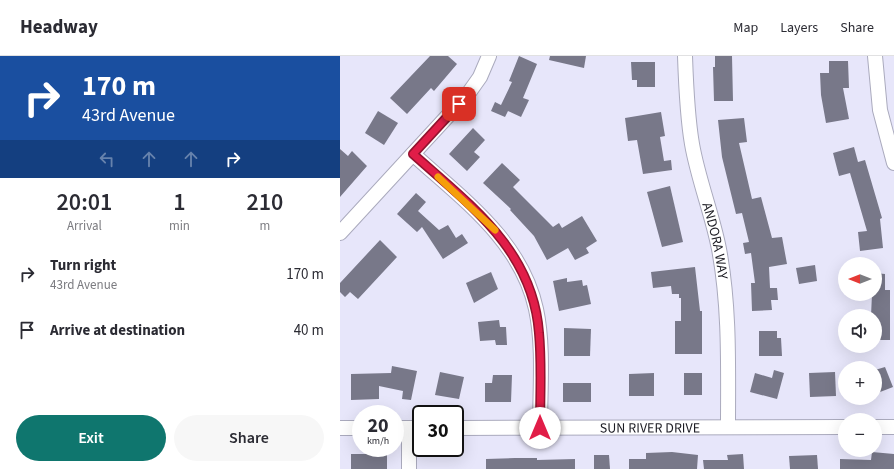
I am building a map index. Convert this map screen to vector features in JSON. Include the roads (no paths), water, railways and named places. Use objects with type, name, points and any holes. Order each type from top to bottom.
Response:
[{"type":"street","points":[[340,233],[468,94],[480,77],[489,56]]},
{"type":"street","name":"ANDORA WAY","points":[[685,56],[687,109],[692,144],[718,249],[724,283],[727,318],[728,427]]},
{"type":"street","points":[[875,56],[875,80],[880,110],[894,164]]},
{"type":"street","points":[[413,154],[499,235],[515,257],[525,275],[536,310],[539,333],[540,428]]},
{"type":"street","name":"SUN RIVER DRIVE","points":[[464,428],[838,427]]},
{"type":"street","points":[[882,427],[894,427]]},
{"type":"street","points":[[340,428],[352,428]]},
{"type":"street","points":[[408,428],[409,469]]}]
